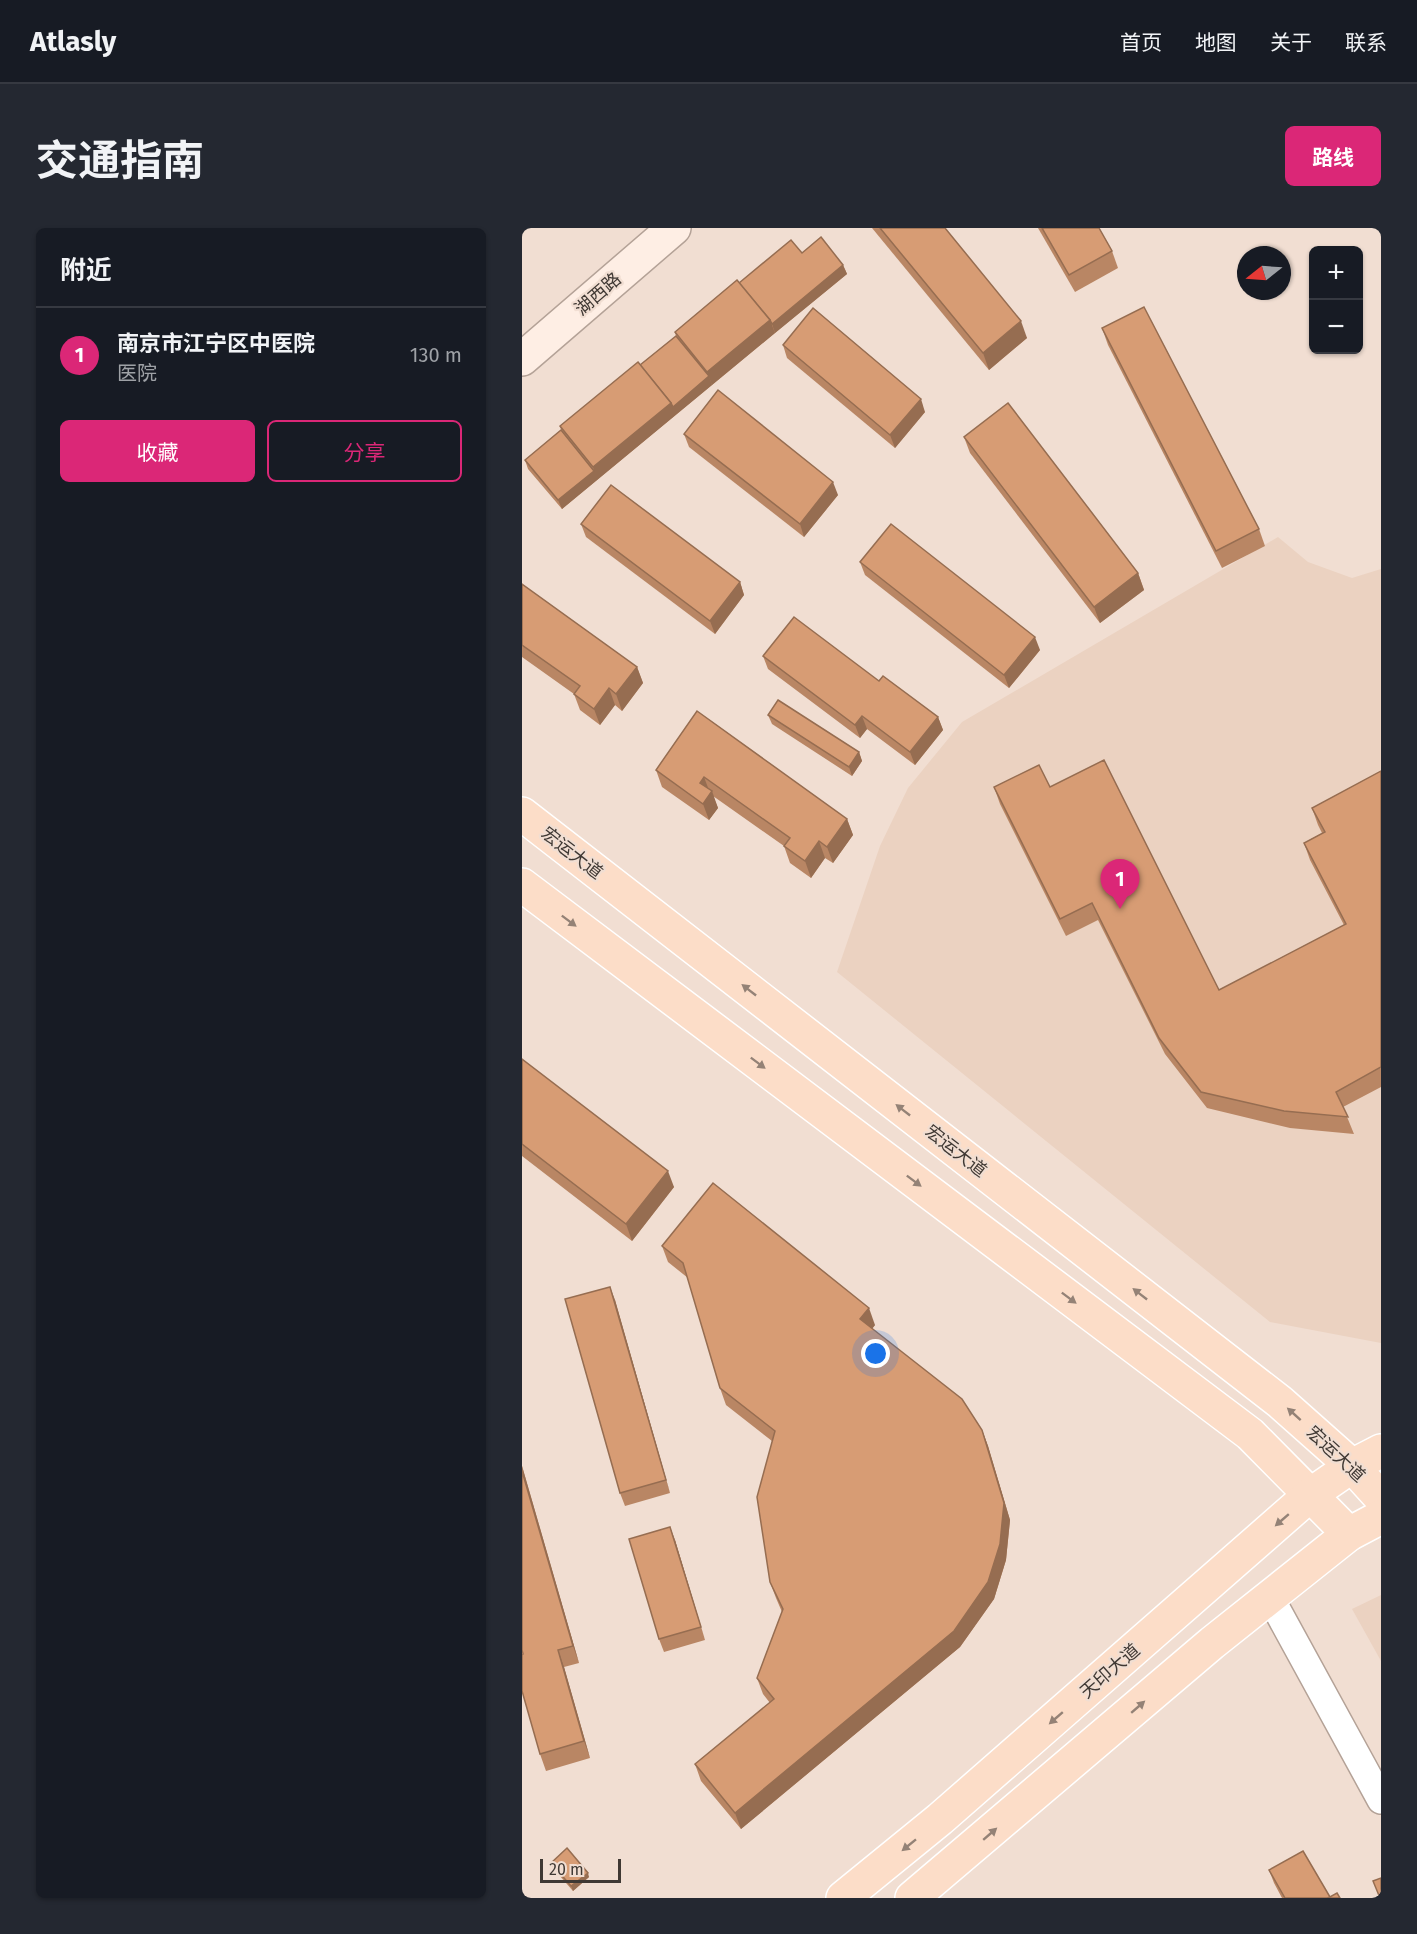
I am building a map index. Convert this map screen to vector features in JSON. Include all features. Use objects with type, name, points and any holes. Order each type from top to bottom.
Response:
[{"type":"main road","name":"湖西路","points":[[522,360],[674,228]]},
{"type":"main road","name":"宏运大道","points":[[522,814],[1280,1402],[1352,1466],[1381,1498]]},
{"type":"main road","points":[[522,885],[1250,1434],[1349,1534]]},
{"type":"main road","name":"天印大道","points":[[843,1898],[881,1887],[940,1820],[1310,1495],[1352,1466],[1381,1451]]},
{"type":"main road","points":[[912,1898],[1212,1643],[1349,1534],[1381,1517]]},
{"type":"street","points":[[1270,1597],[1381,1800]]},
{"type":"street","points":[[828,1898],[881,1887]]},
{"type":"shaded area","points":[[1278,537],[1308,562],[1352,578],[1381,569],[1381,1343],[1270,1322],[837,972],[880,846],[908,788],[962,722]]},
{"type":"shaded area","points":[[1381,1595],[1381,1661],[1352,1609]]},
{"type":"building","points":[[880,228],[945,228],[1021,321],[983,353]]},
{"type":"building","points":[[1042,228],[1099,228],[1112,251],[1069,275]]},
{"type":"building","points":[[821,237],[843,265],[772,324],[739,283],[791,240],[802,253]]},
{"type":"building","points":[[737,280],[770,320],[707,372],[675,332]]},
{"type":"building","points":[[1144,307],[1259,529],[1216,551],[1102,328]]},
{"type":"building","points":[[813,308],[921,399],[890,435],[783,345]]},
{"type":"building","points":[[676,336],[709,376],[673,407],[640,365]]},
{"type":"building","points":[[638,362],[671,403],[593,467],[560,426]]},
{"type":"building","points":[[718,390],[833,482],[800,524],[684,434]]},
{"type":"building","points":[[1008,403],[1138,573],[1094,607],[964,437]]},
{"type":"building","points":[[561,430],[594,471],[558,500],[525,460]]},
{"type":"building","points":[[611,485],[740,582],[710,621],[581,524]]},
{"type":"building","points":[[891,524],[1035,637],[1004,675],[860,562]]},
{"type":"building","points":[[522,584],[637,667],[616,694],[609,688],[594,709],[574,694],[580,686],[522,645]]},
{"type":"building","points":[[794,617],[879,681],[883,676],[938,717],[910,752],[862,716],[855,725],[763,656]]},
{"type":"building","points":[[778,700],[859,752],[849,767],[768,715]]},
{"type":"building","points":[[697,711],[847,819],[827,847],[819,841],[805,861],[784,846],[790,838],[704,777],[700,783],[712,791],[703,804],[656,770]]},
{"type":"building","points":[[1104,760],[1219,990],[1346,924],[1304,843],[1325,832],[1312,808],[1381,771],[1381,1067],[1336,1092],[1348,1117],[1284,1111],[1201,1092],[1159,1038],[1092,903],[1060,919],[994,787],[1039,765],[1050,787]]},
{"type":"building","points":[[522,1059],[668,1171],[626,1224],[522,1144]]},
{"type":"building","points":[[713,1183],[869,1308],[860,1319],[962,1399],[982,1430],[1004,1503],[1000,1544],[988,1582],[954,1631],[735,1813],[695,1764],[774,1699],[757,1678],[783,1609],[770,1582],[757,1497],[775,1431],[720,1388],[683,1263],[662,1246]]},
{"type":"building","points":[[610,1287],[666,1480],[620,1493],[565,1299]]},
{"type":"building","points":[[522,1471],[573,1646],[558,1650],[584,1741],[540,1754],[522,1691]]},
{"type":"building","points":[[670,1527],[701,1627],[659,1639],[629,1539]]},
{"type":"building","points":[[567,1848],[588,1873],[571,1886],[551,1863]]},
{"type":"building","points":[[1303,1851],[1330,1897],[1285,1898],[1269,1870]]},
{"type":"building","points":[[1381,1878],[1381,1898],[1380,1898],[1373,1881]]},
{"type":"building","points":[[1337,1893],[1340,1898],[1328,1898]]},
{"type":"place","name":"南京市江宁区中医院","points":[[1120,909]]}]
